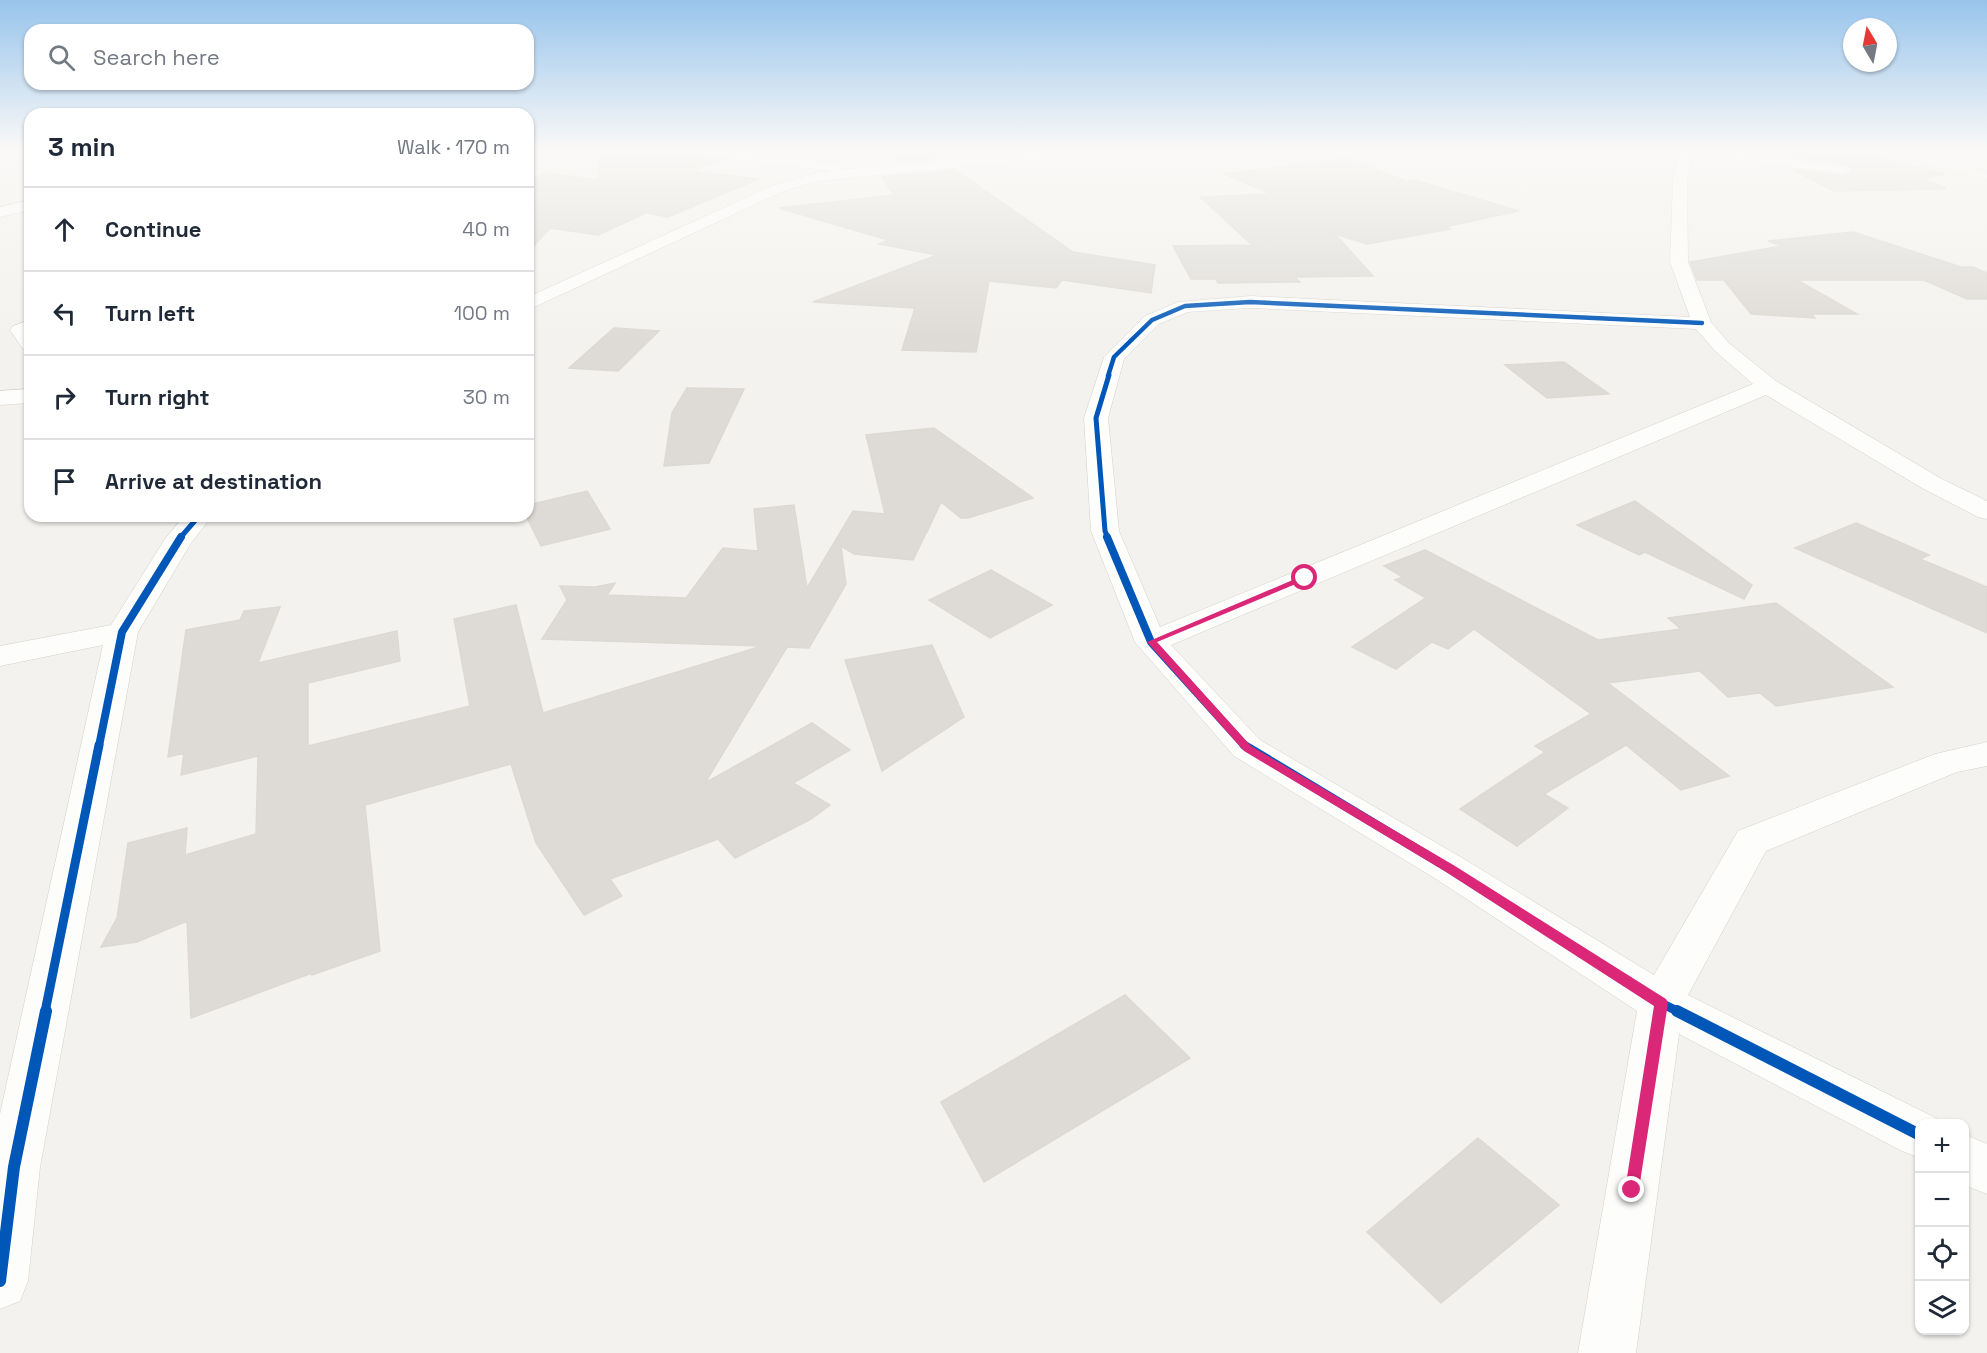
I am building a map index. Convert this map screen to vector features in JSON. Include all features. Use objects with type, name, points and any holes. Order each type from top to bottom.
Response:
[{"type":"street","points":[[534,301],[725,213]]},
{"type":"street","points":[[1680,213],[1679,262],[1702,323],[1722,347],[1768,386],[1931,483],[1987,511]]},
{"type":"street","points":[[1702,323],[1250,302],[1185,306],[1152,320],[1114,357],[1096,418],[1105,531],[1151,642],[1247,748],[1450,869],[1661,1003],[1915,1132]]},
{"type":"street","points":[[1151,642],[1768,386]]},
{"type":"street","points":[[0,398],[24,396]]},
{"type":"street","points":[[0,1281],[14,1167],[122,632],[179,539],[194,522]]},
{"type":"street","points":[[0,656],[122,632]]},
{"type":"street","points":[[1607,1353],[1661,1003],[1752,842],[1948,762],[1987,754]]},
{"type":"street","points":[[1969,1160],[1987,1170]]},
{"type":"building","points":[[534,213],[646,213],[598,235],[550,228],[534,245]]},
{"type":"building","points":[[647,213],[677,213],[668,217]]},
{"type":"building","points":[[797,213],[1018,213],[1073,252],[1155,265],[1151,293],[1062,280],[1056,288],[989,281],[976,352],[902,350],[915,308],[813,302],[937,255],[879,244],[888,240]]},
{"type":"building","points":[[1217,213],[1509,213],[1444,227],[1451,229],[1367,244],[1335,234],[1373,276],[1294,277],[1300,282],[1218,283],[1216,279],[1191,279],[1173,246],[1252,245]]},
{"type":"building","points":[[1853,232],[1961,267],[1973,267],[1987,273],[1987,299],[1967,299],[1924,280],[1797,280],[1857,314],[1811,314],[1815,318],[1751,314],[1724,280],[1697,280],[1690,262],[1782,246],[1768,241]]},
{"type":"building","points":[[614,328],[659,331],[618,371],[569,368]]},
{"type":"building","points":[[1564,362],[1609,394],[1547,398],[1505,365]]},
{"type":"building","points":[[687,388],[744,389],[709,463],[664,466],[672,413]]},
{"type":"building","points":[[934,428],[1033,498],[968,518],[961,518],[941,502],[927,532],[924,532],[926,533],[913,560],[854,554],[841,546],[846,584],[809,648],[787,647],[705,783],[812,723],[850,750],[793,783],[830,805],[811,819],[735,858],[718,839],[610,879],[622,896],[584,915],[536,843],[511,764],[365,805],[380,951],[312,975],[312,973],[191,1018],[187,921],[137,942],[101,947],[117,918],[128,843],[187,828],[185,855],[256,834],[258,756],[181,775],[184,753],[168,757],[186,630],[240,620],[244,611],[280,607],[258,663],[397,631],[400,661],[308,683],[308,746],[470,706],[454,619],[516,605],[543,713],[762,646],[542,639],[567,600],[560,586],[595,587],[615,583],[607,595],[686,598],[723,548],[758,551],[754,509],[794,505],[807,588],[853,511],[885,514],[866,435]]},
{"type":"building","points":[[587,491],[610,529],[541,546],[529,522],[534,522],[534,504]]},
{"type":"building","points":[[1635,501],[1752,585],[1744,599],[1645,552],[1639,555],[1577,525]]},
{"type":"building","points":[[1856,523],[1929,555],[1920,559],[1987,587],[1987,633],[1795,548]]},
{"type":"building","points":[[1425,550],[1598,640],[1681,629],[1668,618],[1776,603],[1893,687],[1776,706],[1760,693],[1728,697],[1700,671],[1608,683],[1729,776],[1681,790],[1626,745],[1544,794],[1568,808],[1517,846],[1460,809],[1545,752],[1535,746],[1591,714],[1474,629],[1448,649],[1432,642],[1396,669],[1352,647],[1426,598],[1395,580],[1403,577],[1384,566]]},
{"type":"building","points":[[991,570],[1052,605],[990,638],[929,600]]},
{"type":"building","points":[[932,645],[964,717],[882,771],[845,660]]},
{"type":"building","points":[[1125,995],[1190,1058],[984,1182],[941,1102]]},
{"type":"building","points":[[1478,1138],[1559,1205],[1441,1303],[1367,1232]]},
{"type":"cycle path","points":[[1702,323],[1250,302],[1185,306],[1152,320],[1114,357],[1096,418],[1105,531],[1151,642],[1247,748],[1450,869],[1661,1003],[1915,1132]]},
{"type":"cycle path","points":[[0,1281],[14,1167],[122,632],[179,539],[194,522]]},
{"type":"route","points":[[1305,578],[1151,642],[1247,748],[1450,869],[1661,1003],[1632,1190]]}]
